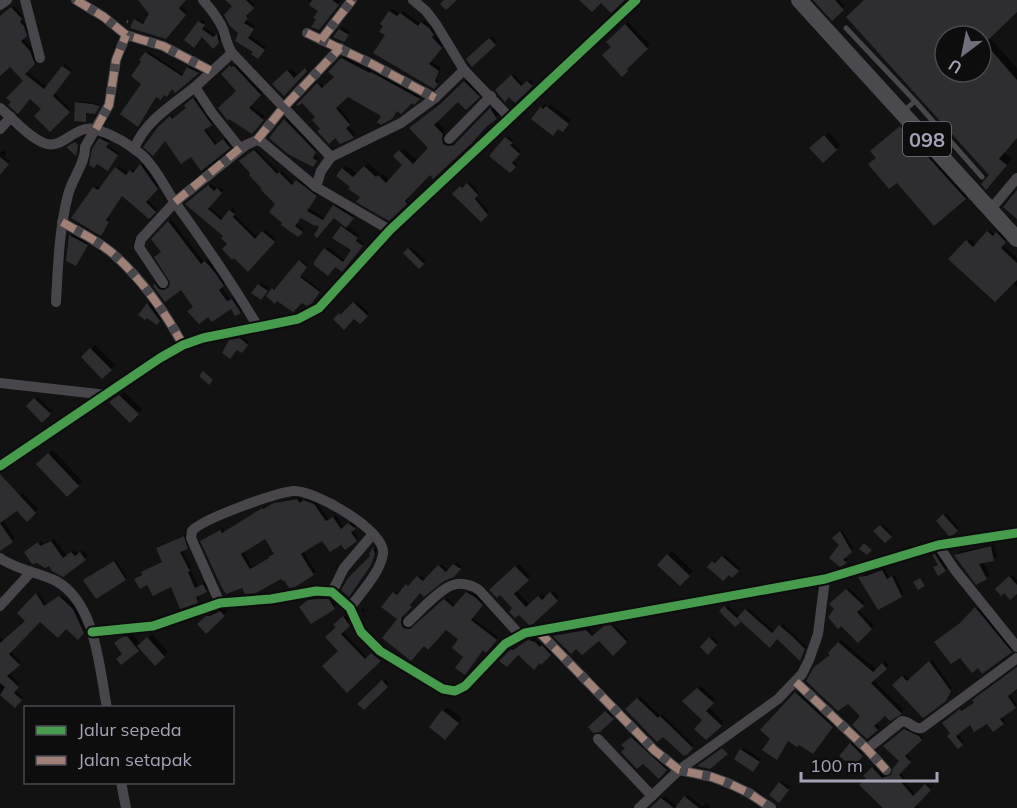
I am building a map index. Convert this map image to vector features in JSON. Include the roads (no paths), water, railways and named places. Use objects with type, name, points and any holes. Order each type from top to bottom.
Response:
[{"type":"main road","name":"098","points":[[799,0],[822,24],[841,34],[909,106],[1017,239]]},
{"type":"street","points":[[0,5],[7,0]]},
{"type":"street","points":[[25,0],[40,58]]},
{"type":"street","points":[[76,0],[104,17],[126,35],[163,46],[211,71]]},
{"type":"street","points":[[203,0],[214,12],[223,30],[225,42],[232,53],[331,158]]},
{"type":"street","points":[[413,0],[436,24],[464,70],[510,118]]},
{"type":"street","points":[[0,466],[160,358],[183,345],[211,336],[298,318],[319,308],[390,230],[636,0]]},
{"type":"street","points":[[321,40],[345,2]]},
{"type":"street","points":[[307,33],[435,98]]},
{"type":"street","points":[[56,302],[62,222],[70,187],[86,154],[87,144],[109,105],[116,60],[126,35]]},
{"type":"street","points":[[163,283],[141,251],[139,243],[175,202],[240,148],[257,140],[284,107],[340,48]]},
{"type":"street","points":[[134,149],[141,134],[152,122],[232,53]]},
{"type":"street","points":[[316,187],[321,171],[331,158],[353,145],[383,134],[435,98],[464,70]]},
{"type":"street","points":[[195,87],[240,148]]},
{"type":"street","points":[[449,139],[491,96]]},
{"type":"street","points":[[0,108],[38,139],[50,145],[79,130],[96,129],[134,149],[153,168],[224,270],[258,327]]},
{"type":"street","points":[[0,129],[11,117]]},
{"type":"street","points":[[257,140],[266,144],[316,187],[390,230]]},
{"type":"street","points":[[991,209],[1017,178]]},
{"type":"street","points":[[62,222],[110,252],[131,272],[163,312],[183,345]]},
{"type":"street","points":[[0,383],[107,395]]},
{"type":"street","points":[[220,603],[191,537],[195,528],[206,521],[284,493],[296,491],[341,510],[361,522],[382,546],[383,552],[375,571],[350,608]]},
{"type":"street","points":[[92,632],[153,626],[220,603],[271,599],[316,591],[332,592],[350,608],[361,632],[380,651],[450,691],[465,686],[493,656],[520,635],[825,579],[938,545],[1017,533]]},
{"type":"street","points":[[332,592],[351,559],[373,534]]},
{"type":"street","points":[[938,545],[955,570],[1017,647]]},
{"type":"street","points":[[0,558],[59,583],[70,592],[87,615],[107,706]]},
{"type":"street","points":[[0,606],[30,572]]},
{"type":"street","points":[[639,808],[679,770],[752,719],[796,682],[816,642],[825,579]]},
{"type":"street","points":[[408,622],[449,586],[469,585],[480,591],[520,635]]},
{"type":"street","points":[[538,631],[654,750],[679,770],[728,783],[771,808]]},
{"type":"street","points":[[867,749],[902,721],[922,728],[1017,658]]},
{"type":"street","points":[[796,682],[886,770]]},
{"type":"street","points":[[598,739],[652,796]]},
{"type":"street","points":[[121,784],[126,808]]},
{"type":"lane","points":[[909,106],[982,177]]}]
